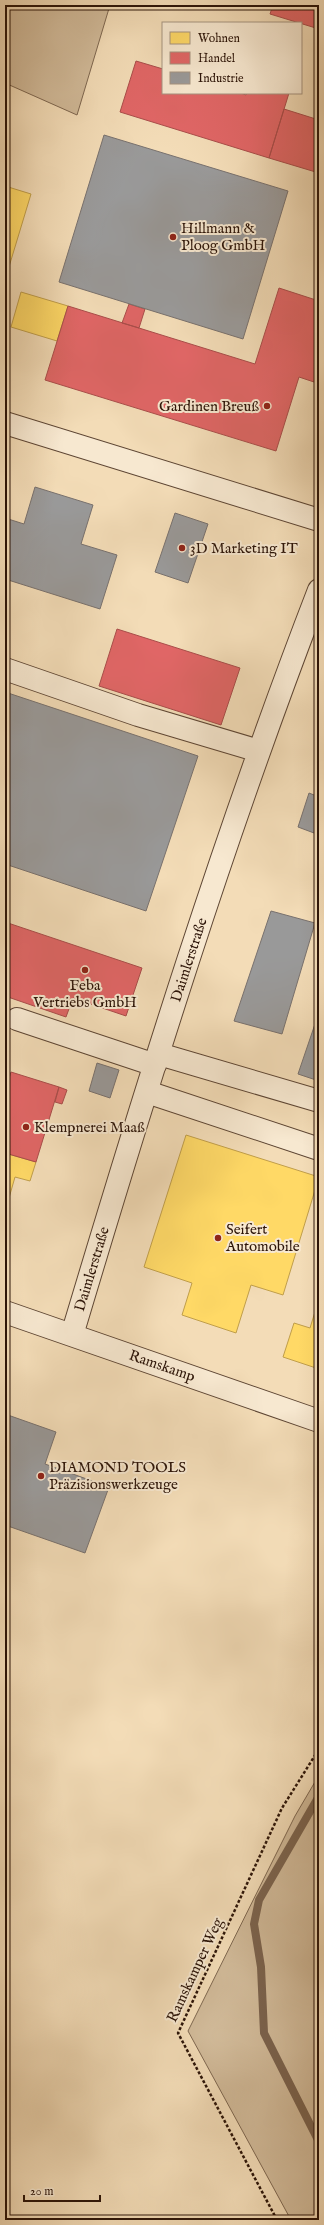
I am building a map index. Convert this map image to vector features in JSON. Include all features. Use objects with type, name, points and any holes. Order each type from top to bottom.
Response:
[{"type":"street","points":[[5,423],[319,520]]},
{"type":"street","name":"Daimlerstraße","points":[[72,1335],[157,1059],[270,716],[319,590]]},
{"type":"street","points":[[5,669],[138,715],[259,751]]},
{"type":"street","points":[[17,1018],[157,1059],[319,1101]]},
{"type":"street","points":[[147,1092],[319,1149]]},
{"type":"street","name":"Ramskamp","points":[[5,1312],[319,1421]]},
{"type":"path","name":"Ramskamper Weg","points":[[277,2220],[178,2033],[282,1808],[319,1749]]},
{"type":"shaded area","points":[[5,5],[110,5],[77,115],[5,83]]},
{"type":"shaded area","points":[[319,1775],[319,2220],[291,2220],[188,2031],[295,1816]]},
{"type":"building: Wohnen","points":[[5,186],[31,194],[5,280]]},
{"type":"building: Wohnen","points":[[21,292],[68,306],[57,341],[11,327]]},
{"type":"building: Wohnen","points":[[186,1135],[319,1177],[283,1295],[251,1285],[236,1333],[182,1315],[192,1283],[144,1267]]},
{"type":"building: Wohnen","points":[[5,1153],[36,1162],[30,1181],[15,1177],[5,1212]]},
{"type":"building: Wohnen","points":[[319,1299],[319,1369],[283,1357],[294,1323],[310,1328]]},
{"type":"building: Handel","points":[[273,5],[319,5],[319,29],[302,24],[302,22],[296,22],[270,14]]},
{"type":"building: Handel","points":[[136,61],[162,69],[162,94],[289,94],[269,158],[120,112]]},
{"type":"building: Handel","points":[[284,109],[319,120],[319,173],[269,158]]},
{"type":"building: Handel","points":[[279,288],[319,301],[319,365],[314,382],[299,377],[276,451],[45,380],[68,306],[255,364]]},
{"type":"building: Handel","points":[[129,304],[145,309],[139,328],[122,323]]},
{"type":"building: Handel","points":[[117,629],[240,668],[221,725],[99,686]]},
{"type":"building: Handel","points":[[5,922],[142,968],[126,1016],[73,998],[66,1017],[5,996]]},
{"type":"building: Handel","name":"Klempnerei Maaß","points":[[11,1072],[59,1087],[36,1162],[5,1153],[5,1091]]},
{"type":"building: Handel","points":[[59,1087],[67,1090],[62,1104],[55,1102]]},
{"type":"building: Industrie","name":"Hillmann & Ploog GmbH","points":[[104,135],[288,191],[243,339],[59,282]]},
{"type":"building: Industrie","points":[[35,487],[93,505],[81,544],[117,555],[100,609],[5,579],[5,518],[24,524]]},
{"type":"building: Industrie","name":"3D Marketing IT","points":[[175,513],[208,524],[188,583],[155,572]]},
{"type":"building: Industrie","points":[[5,692],[198,756],[146,911],[5,864]]},
{"type":"building: Industrie","points":[[309,793],[319,797],[319,826],[316,825],[314,833],[298,827]]},
{"type":"building: Industrie","points":[[271,911],[315,923],[282,1034],[234,1021]]},
{"type":"building: Industrie","points":[[315,1024],[319,1026],[319,1081],[298,1074]]},
{"type":"building: Industrie","points":[[97,1063],[119,1070],[110,1098],[89,1091]]},
{"type":"building: Industrie","name":"DIAMOND TOOLS Präzisionswerkzeuge","points":[[5,1414],[56,1432],[45,1464],[109,1487],[85,1553],[5,1525]]},
{"type":"waterway","points":[[319,1796],[259,1900],[254,1924],[261,1967],[264,2033],[319,2142]]},
{"type":"place","name":"Hillmann & Ploog GmbH","points":[[173,237]]},
{"type":"place","name":"Gardinen Breuß","points":[[267,406]]},
{"type":"place","name":"3D Marketing IT","points":[[182,548]]},
{"type":"place","name":"Feba Vertriebs GmbH","points":[[85,970]]},
{"type":"place","name":"Klempnerei Maaß","points":[[26,1127]]},
{"type":"place","name":"Seifert Automobile","points":[[218,1238]]},
{"type":"place","name":"DIAMOND TOOLS Präzisionswerkzeuge","points":[[41,1476]]}]
